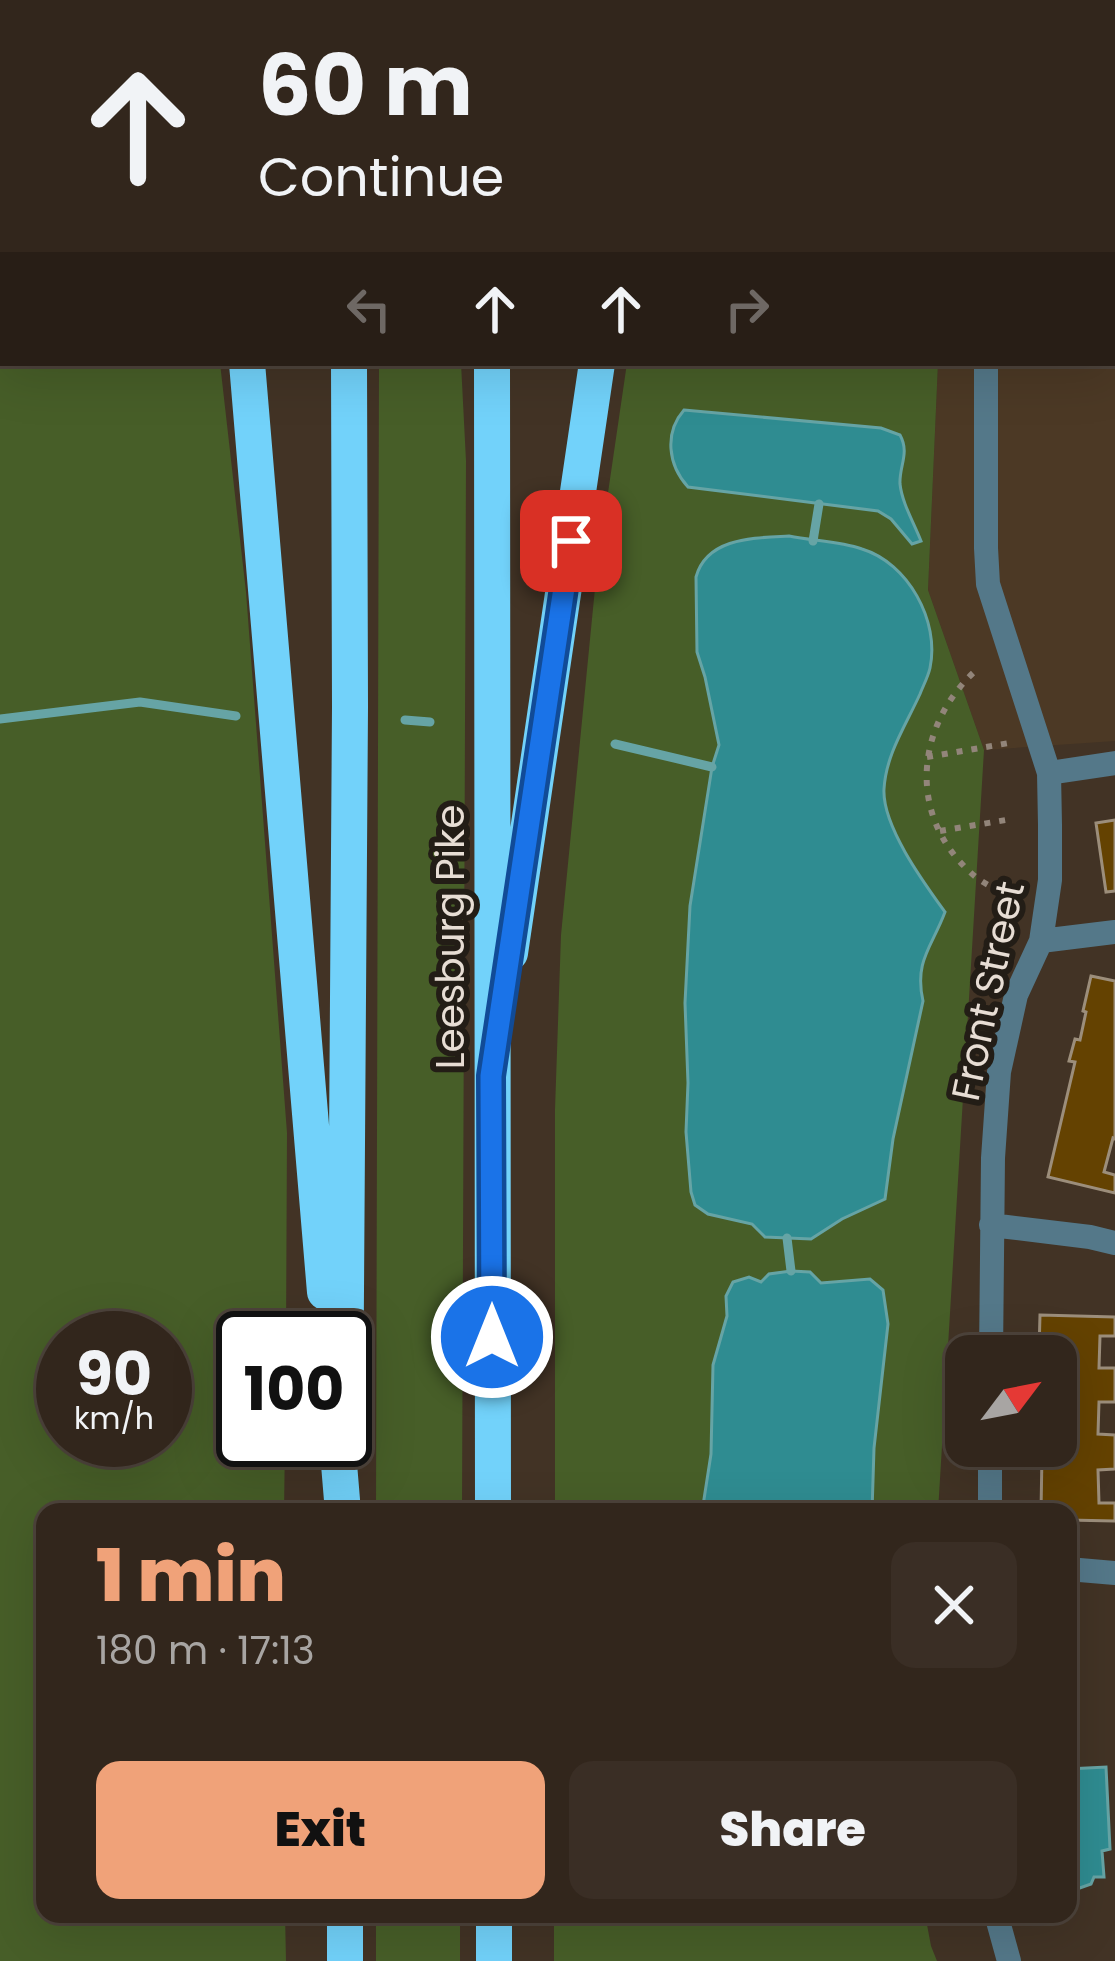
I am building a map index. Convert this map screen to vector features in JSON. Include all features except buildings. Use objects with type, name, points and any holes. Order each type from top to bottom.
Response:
[{"type":"highway","points":[[247,366],[327,1311]]},
{"type":"highway","points":[[343,1311],[349,366]]},
{"type":"highway","name":"Leesburg Pike","points":[[492,366],[493,1503]]},
{"type":"highway","points":[[491,1076],[597,366]]},
{"type":"highway","points":[[343,1467],[344,1503]]},
{"type":"highway","points":[[345,1923],[345,1961]]},
{"type":"highway","points":[[494,1923],[494,1961]]},
{"type":"street","name":"Front Street","points":[[986,366],[988,584],[1049,773],[1050,880],[1041,941],[1016,995],[999,1072],[991,1335]]},
{"type":"street","points":[[1049,773],[1115,763]]},
{"type":"street","points":[[1041,941],[1115,932]]},
{"type":"street","points":[[992,1225],[1115,1243]]},
{"type":"street","points":[[990,1467],[990,1503]]},
{"type":"street","points":[[1077,1571],[1115,1573]]},
{"type":"street","points":[[998,1923],[1009,1961]]},
{"type":"path","points":[[973,674],[954,692],[933,734],[926,787],[950,850],[969,872],[1016,899]]},
{"type":"path","points":[[927,758],[1037,737]]},
{"type":"path","points":[[940,831],[1012,819]]},
{"type":"shaded area","points":[[938,366],[1115,366],[1115,741],[984,750],[928,590]]},
{"type":"green space","points":[[0,366],[220,366],[246,592],[287,1133],[286,1311],[216,1311],[216,1467],[285,1467],[284,1503],[36,1503],[36,1923],[285,1923],[286,1961],[0,1961]]},
{"type":"green space","points":[[379,366],[461,366],[466,461],[462,1503],[376,1503]]},
{"type":"green space","points":[[627,366],[938,366],[928,590],[984,750],[949,1335],[945,1335],[939,1503],[555,1503],[555,1110],[561,935],[597,568]]},
{"type":"green space","points":[[376,1923],[460,1923],[460,1961],[376,1961]]},
{"type":"green space","points":[[554,1923],[927,1923],[937,1961],[554,1961]]},
{"type":"water","points":[[684,410],[881,428],[900,435],[904,448],[901,491],[921,541],[912,544],[878,511],[688,487],[676,469],[671,449],[673,429]]},
{"type":"water","points":[[789,536],[844,544],[879,556],[906,580],[925,613],[932,650],[930,668],[893,752],[885,804],[897,837],[945,912],[923,964],[923,1001],[885,1199],[811,1239],[765,1237],[752,1224],[708,1214],[695,1205],[686,1132],[690,906],[719,745],[697,652],[696,577],[710,554],[721,547]]},
{"type":"water","points":[[810,1272],[821,1283],[870,1279],[883,1290],[888,1324],[872,1503],[703,1503],[711,1454],[713,1365],[727,1316],[726,1296],[733,1282],[749,1277],[761,1282],[769,1274]]},
{"type":"water","points":[[1106,1767],[1110,1849],[1102,1851],[1104,1877],[1094,1877],[1091,1884],[1077,1889],[1077,1769]]},
{"type":"waterway","points":[[813,541],[819,504]]},
{"type":"waterway","points":[[0,719],[140,702],[236,716]]},
{"type":"waterway","points":[[405,720],[430,722]]},
{"type":"waterway","points":[[615,744],[712,767]]},
{"type":"waterway","points":[[787,1238],[791,1271]]},
{"type":"route","points":[[492,1337],[491,1076],[571,541]]}]
